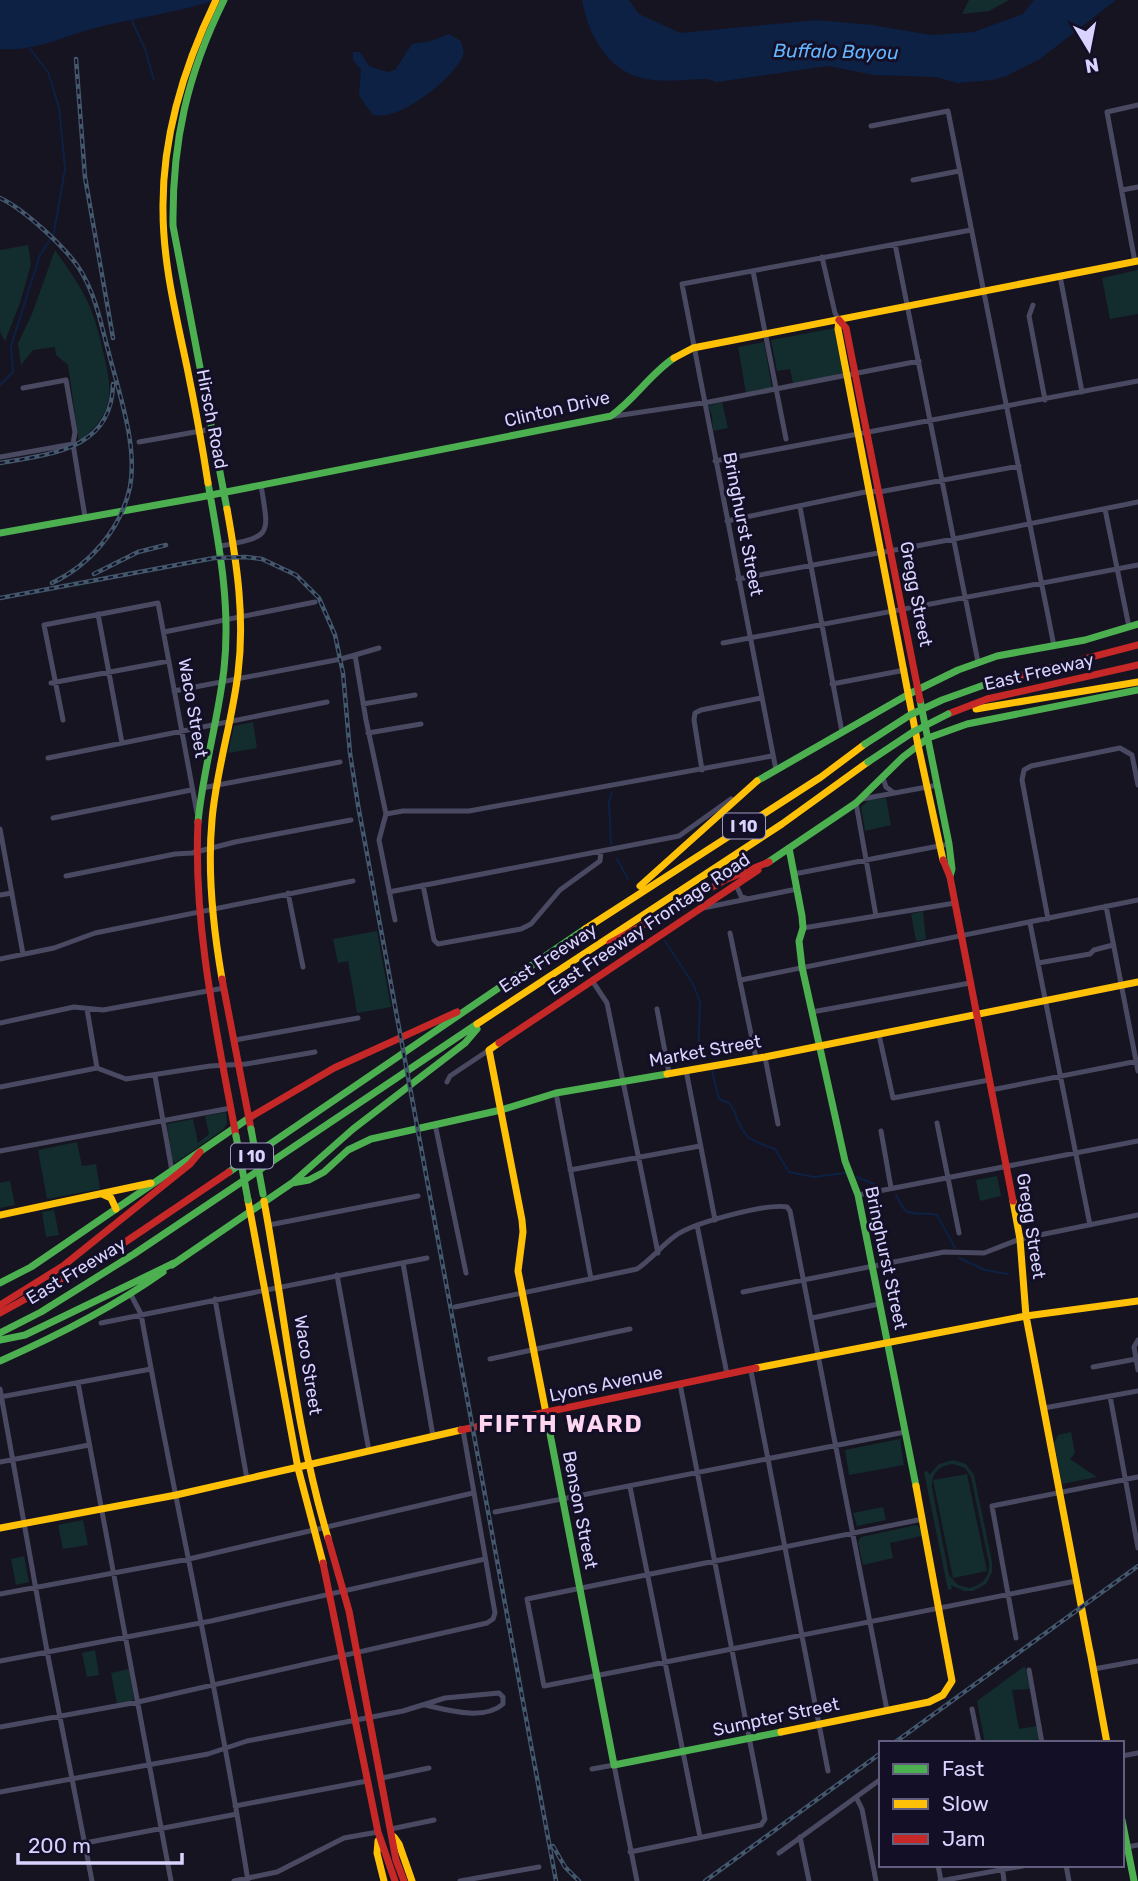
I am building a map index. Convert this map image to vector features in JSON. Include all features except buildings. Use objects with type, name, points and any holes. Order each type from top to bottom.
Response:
[{"type":"main road","name":"Hirsch Road","points":[[197,852],[202,788],[223,682],[227,621],[221,546],[172,298],[164,228],[168,141],[172,117],[216,0]]},
{"type":"main road","name":"Hirsch Road","points":[[209,848],[215,786],[237,679],[242,618],[233,543],[173,226],[174,155],[192,61],[224,0]]},
{"type":"main road","name":"Clinton Drive","points":[[0,533],[210,495],[611,416],[631,401],[661,365],[693,348],[1137,261]]},
{"type":"main road","name":"Gregg Street","points":[[839,320],[838,330],[867,432],[879,492],[918,745],[945,869],[950,877],[1020,1239],[1026,1315],[1107,1741]]},
{"type":"main road","name":"Gregg Street","points":[[851,375],[858,433],[870,491],[887,551]]},
{"type":"main road","name":"Gregg Street","points":[[898,611],[919,689],[938,785],[949,844],[952,869],[950,877]]},
{"type":"main road","points":[[620,905],[757,781],[909,694],[978,662],[1099,636],[1138,624]]},
{"type":"main road","name":"East Freeway","points":[[0,1313],[108,1253],[620,905],[821,777],[910,715],[984,685],[1101,656],[1138,643]]},
{"type":"main road","points":[[1048,670],[1138,653]]},
{"type":"main road","name":"East Freeway","points":[[0,1333],[41,1312],[124,1260],[565,964],[736,854],[913,732],[948,714],[1138,665]]},
{"type":"main road","points":[[987,703],[1064,695],[1138,681]]},
{"type":"main road","name":"East Freeway Frontage Road","points":[[489,1050],[858,801],[902,757],[928,738],[967,724],[1138,690]]},
{"type":"main road","name":"Waco Street","points":[[209,848],[212,908],[281,1286],[285,1339],[292,1377],[324,1528],[344,1591],[396,1860],[404,1881]]},
{"type":"main road","name":"Bringhurst Street","points":[[789,848],[803,928],[799,941],[802,967],[845,1161],[858,1195],[923,1519],[951,1676]]},
{"type":"main road","name":"Waco Street","points":[[197,852],[200,913],[222,1066],[298,1468],[331,1594],[378,1834],[395,1881]]},
{"type":"main road","points":[[565,964],[623,936],[726,879],[769,862]]},
{"type":"main road","name":"Market Street","points":[[292,1183],[309,1180],[324,1172],[359,1143],[502,1110],[556,1093],[765,1057],[1138,982]]},
{"type":"main road","points":[[0,1283],[31,1267],[200,1152],[235,1132],[249,1118],[325,1073],[429,1027],[498,990]]},
{"type":"main road","points":[[0,1361],[70,1329],[131,1295],[250,1212],[263,1198],[292,1183],[353,1129],[465,1043],[486,1018]]},
{"type":"main road","name":"Benson Street","points":[[489,1050],[523,1227],[518,1264],[522,1293],[614,1765]]},
{"type":"main road","points":[[0,1305],[34,1286],[73,1258],[190,1164],[200,1152]]},
{"type":"main road","points":[[0,1215],[155,1182]]},
{"type":"main road","points":[[102,1194],[111,1198],[116,1209]]},
{"type":"main road","points":[[0,1340],[25,1335],[174,1263]]},
{"type":"main road","name":"Lyons Avenue","points":[[0,1528],[176,1495],[433,1436],[727,1374],[1026,1315],[1138,1301]]},
{"type":"main road","points":[[281,1379],[292,1377]]},
{"type":"main road","name":"Sumpter Street","points":[[614,1765],[940,1698],[948,1689],[951,1676]]},
{"type":"main road","points":[[391,1831],[399,1844],[412,1881]]},
{"type":"main road","points":[[378,1834],[377,1853],[384,1881]]},
{"type":"main road","points":[[1125,1847],[1134,1881]]},
{"type":"street","points":[[1137,261],[1107,111],[1138,105]]},
{"type":"street","points":[[871,126],[948,111],[1054,646]]},
{"type":"street","points":[[913,180],[959,171]]},
{"type":"street","points":[[1122,190],[1138,187]]},
{"type":"street","points":[[786,439],[753,271],[971,230]]},
{"type":"street","points":[[895,244],[978,662]]},
{"type":"street","name":"Gregg Street","points":[[822,257],[839,320]]},
{"type":"street","name":"Bringhurst Street","points":[[753,271],[682,284],[776,770]]},
{"type":"street","points":[[1060,276],[1082,392]]},
{"type":"street","points":[[1033,305],[1029,316],[1045,400]]},
{"type":"street","points":[[611,416],[704,403],[919,361]]},
{"type":"street","points":[[23,388],[66,380],[85,517]]},
{"type":"street","points":[[715,461],[1138,381]]},
{"type":"street","points":[[139,442],[212,429]]},
{"type":"street","points":[[0,457],[73,444]]},
{"type":"street","points":[[727,521],[870,491],[879,492],[1018,466]]},
{"type":"street","points":[[221,546],[252,540],[266,529],[261,485]]},
{"type":"street","points":[[738,579],[1138,502]]},
{"type":"street","points":[[800,507],[842,732]]},
{"type":"street","points":[[1105,509],[1129,627]]},
{"type":"street","points":[[723,643],[1138,565]]},
{"type":"street","points":[[164,632],[315,602]]},
{"type":"street","name":"Waco Street","points":[[98,614],[158,603],[198,819]]},
{"type":"street","points":[[63,720],[53,683],[44,625],[98,614],[122,743]]},
{"type":"street","points":[[174,691],[355,656],[379,648]]},
{"type":"street","points":[[355,656],[386,814],[379,835],[395,920]]},
{"type":"street","points":[[53,683],[169,661]]},
{"type":"street","points":[[832,684],[905,670]]},
{"type":"street","points":[[363,704],[415,695]]},
{"type":"street","points":[[702,770],[695,713],[761,698]]},
{"type":"street","points":[[48,758],[327,702]]},
{"type":"street","points":[[368,733],[421,724]]},
{"type":"street","points":[[1048,919],[1022,779],[1024,770],[1031,766],[1119,748],[1128,751],[1133,759],[1138,785]]},
{"type":"street","points":[[386,814],[403,811],[469,811],[772,756]]},
{"type":"street","points":[[202,788],[340,762]]},
{"type":"street","points":[[883,778],[886,787],[894,793]]},
{"type":"street","points":[[389,892],[674,837],[757,781]]},
{"type":"street","points":[[876,916],[858,801],[938,785]]},
{"type":"street","points":[[53,818],[191,790]]},
{"type":"street","points":[[66,876],[351,820]]},
{"type":"street","points":[[0,831],[23,954]]},
{"type":"street","points":[[794,874],[949,844]]},
{"type":"street","points":[[423,885],[435,943],[522,929],[531,924],[560,890],[600,861],[601,851]]},
{"type":"street","points":[[0,959],[54,948],[95,933],[200,913],[288,892],[354,881]]},
{"type":"street","points":[[736,885],[741,897],[747,899]]},
{"type":"street","points":[[700,909],[797,889]]},
{"type":"street","points":[[288,892],[303,967]]},
{"type":"street","points":[[0,895],[12,893]]},
{"type":"street","points":[[741,980],[1138,900]]},
{"type":"street","points":[[803,928],[955,903]]},
{"type":"street","points":[[1106,906],[1138,1071]]},
{"type":"street","points":[[1030,923],[1090,1225]]},
{"type":"street","points":[[730,933],[756,1058]]},
{"type":"street","points":[[1038,963],[1090,954],[1094,950],[1113,945]]},
{"type":"street","points":[[593,982],[607,1003],[658,1253]]},
{"type":"street","points":[[811,1012],[970,983]]},
{"type":"street","points":[[0,1023],[74,1007],[103,1010],[225,988]]},
{"type":"street","points":[[87,1009],[97,1068]]},
{"type":"street","points":[[657,1009],[669,1073]]},
{"type":"street","points":[[235,1040],[358,1018]]},
{"type":"street","points":[[879,1035],[893,1098],[989,1080]]},
{"type":"street","name":"East Freeway Frontage Road","points":[[447,1082],[450,1076],[489,1050]]},
{"type":"street","points":[[0,1087],[97,1068],[126,1079],[315,1052]]},
{"type":"street","points":[[765,1057],[778,1124]]},
{"type":"street","points":[[991,1090],[1137,1061]]},
{"type":"street","points":[[685,1070],[715,1220]]},
{"type":"street","points":[[155,1076],[172,1171]]},
{"type":"street","points":[[556,1093],[591,1279]]},
{"type":"street","points":[[0,1151],[231,1108]]},
{"type":"street","points":[[937,1123],[959,1233]]},
{"type":"street","points":[[435,1124],[466,1273]]},
{"type":"street","points":[[881,1131],[891,1188]]},
{"type":"street","points":[[858,1195],[1138,1141]]},
{"type":"street","points":[[570,1170],[700,1146]]},
{"type":"street","points":[[269,1225],[418,1196]]},
{"type":"street","points":[[455,1307],[637,1269],[674,1236],[697,1225],[734,1214],[787,1208],[820,1357],[887,1710]]},
{"type":"street","points":[[743,1292],[944,1252],[984,1253],[1020,1239],[1138,1215]]},
{"type":"street","points":[[697,1225],[727,1374]]},
{"type":"street","points":[[101,1323],[427,1258]]},
{"type":"street","points":[[403,1263],[433,1436]]},
{"type":"street","points":[[337,1275],[369,1451]]},
{"type":"street","points":[[131,1295],[141,1314],[203,1623],[248,1880]]},
{"type":"street","points":[[215,1299],[247,1479]]},
{"type":"street","points":[[811,1318],[879,1304]]},
{"type":"street","points":[[491,1359],[630,1329]]},
{"type":"street","points":[[1138,1340],[1134,1347],[1138,1370]]},
{"type":"street","points":[[1093,1367],[1136,1359]]},
{"type":"street","points":[[1,1397],[151,1369]]},
{"type":"street","points":[[751,1370],[828,1771]]},
{"type":"street","points":[[78,1383],[171,1881]]},
{"type":"street","points":[[630,1852],[761,1825],[765,1819],[680,1384]]},
{"type":"street","points":[[0,1389],[92,1881]]},
{"type":"street","points":[[1044,1408],[1138,1391]]},
{"type":"street","points":[[1110,1396],[1138,1548]]},
{"type":"street","points":[[0,1727],[213,1686],[484,1624],[493,1619],[495,1613],[463,1430]]},
{"type":"street","points":[[495,1512],[905,1432]]},
{"type":"street","points":[[0,1462],[89,1445]]},
{"type":"street","points":[[1016,1638],[992,1506],[1138,1477]]},
{"type":"street","points":[[630,1487],[700,1837]]},
{"type":"street","points":[[0,1594],[189,1559],[473,1493]]},
{"type":"street","points":[[923,1519],[527,1599],[544,1686],[1076,1581]]},
{"type":"street","points":[[0,1661],[203,1623],[485,1559]]},
{"type":"street","points":[[1094,1669],[1138,1661]]},
{"type":"street","points":[[1029,1670],[1042,1741]]},
{"type":"street","points":[[0,1792],[208,1754],[225,1747],[445,1698],[499,1693],[503,1697],[503,1704],[498,1709],[471,1713],[453,1712],[425,1704]]},
{"type":"street","points":[[469,1696],[471,1713]]},
{"type":"street","points":[[972,1709],[979,1741]]},
{"type":"street","name":"Sumpter Street","points":[[592,1769],[614,1765]]},
{"type":"street","name":"Benson Street","points":[[614,1765],[636,1881]]},
{"type":"street","points":[[382,1778],[429,1769]]},
{"type":"street","points":[[235,1807],[367,1780]]},
{"type":"street","points":[[779,1853],[879,1780]]},
{"type":"street","points":[[856,1797],[862,1809],[876,1881]]},
{"type":"street","points":[[85,1843],[237,1814]]},
{"type":"street","points":[[391,1831],[434,1820]]},
{"type":"street","points":[[234,1881],[283,1870],[344,1838],[378,1834]]},
{"type":"street","points":[[800,1838],[809,1881]]},
{"type":"street","points":[[1125,1847],[1138,1845]]},
{"type":"street","points":[[460,1881],[539,1867]]},
{"type":"street","points":[[941,1881],[1002,1868],[1004,1881]]},
{"type":"green space","points":[[969,0],[1009,0],[989,11],[962,14]]},
{"type":"green space","points":[[28,245],[31,264],[5,341],[0,332],[0,250]]},
{"type":"green space","points":[[55,250],[91,308],[109,379],[105,411],[91,431],[79,442],[68,365],[56,355],[55,347],[33,350],[21,365],[18,343],[32,314]]},
{"type":"green space","points":[[1138,270],[1138,314],[1110,319],[1102,278]]},
{"type":"green space","points":[[835,328],[844,374],[793,383],[790,369],[777,371],[771,340]]},
{"type":"green space","points":[[764,342],[772,388],[746,393],[738,347]]},
{"type":"green space","points":[[722,402],[728,428],[713,431],[708,406]]},
{"type":"green space","points":[[253,722],[257,748],[228,753],[234,726]]},
{"type":"green space","points":[[886,798],[891,825],[865,831],[861,807],[869,800]]},
{"type":"green space","points":[[923,911],[926,939],[916,941],[911,914]]},
{"type":"green space","points":[[377,931],[391,1007],[357,1013],[348,961],[338,963],[333,939]]},
{"type":"green space","points":[[226,1112],[227,1123],[224,1129],[175,1163],[172,1159],[167,1124],[193,1119],[198,1143],[209,1134],[205,1116]]},
{"type":"green space","points":[[77,1142],[82,1166],[96,1164],[100,1189],[47,1199],[38,1150]]},
{"type":"green space","points":[[997,1176],[1001,1196],[980,1201],[976,1180]]},
{"type":"green space","points":[[10,1181],[15,1205],[0,1208],[0,1183]]},
{"type":"green space","points":[[54,1210],[59,1235],[46,1237],[42,1212]]},
{"type":"green space","points":[[1071,1432],[1075,1453],[1070,1459],[1097,1477],[1062,1484],[1054,1443],[1058,1435]]},
{"type":"green space","points":[[900,1439],[904,1465],[849,1475],[845,1450]]},
{"type":"green space","points":[[953,1460],[966,1464],[974,1475],[992,1572],[986,1584],[973,1591],[964,1591],[951,1585],[952,1589],[948,1590],[924,1472],[928,1471],[929,1475],[939,1464]],"holes":[[[953,1464],[965,1468],[971,1477],[989,1563],[985,1580],[969,1588],[958,1585],[949,1575],[932,1488],[933,1478],[940,1468]]]},
{"type":"green space","points":[[967,1474],[987,1571],[953,1578],[933,1480]]},
{"type":"green space","points":[[883,1507],[886,1520],[857,1526],[853,1513]]},
{"type":"green space","points":[[83,1520],[88,1545],[63,1549],[58,1525]]},
{"type":"green space","points":[[916,1525],[921,1528],[922,1536],[890,1543],[893,1558],[863,1565],[858,1542],[861,1537]]},
{"type":"green space","points":[[24,1556],[29,1582],[16,1585],[11,1559]]},
{"type":"green space","points":[[95,1650],[99,1675],[87,1677],[82,1653]]},
{"type":"green space","points":[[1025,1666],[1030,1689],[1012,1690],[1019,1729],[1037,1726],[1039,1739],[985,1741],[977,1701]]},
{"type":"green space","points":[[129,1669],[134,1700],[117,1704],[111,1673]]},
{"type":"water","points":[[0,0],[215,0],[99,27],[26,48],[0,49]]},
{"type":"water","name":"Buffalo Bayou","points":[[582,0],[629,0],[639,14],[680,33],[816,20],[872,25],[931,35],[974,32],[1023,14],[1034,0],[1116,0],[1040,59],[1006,76],[957,83],[936,77],[874,75],[828,66],[716,82],[708,79],[660,81],[638,77],[613,63],[604,53],[590,28]]},
{"type":"water","points":[[449,34],[461,41],[464,53],[449,75],[409,106],[382,116],[372,114],[359,95],[361,70],[353,60],[353,52],[360,52],[369,66],[387,72],[395,70],[412,44]]},
{"type":"waterway","points":[[131,19],[145,49],[154,80]]},
{"type":"waterway","points":[[1077,32],[1086,34]]},
{"type":"waterway","points":[[0,385],[13,372],[11,346],[40,255],[54,233],[65,169],[59,107],[48,72],[30,49]]},
{"type":"waterway","points":[[611,844],[609,802],[612,792]]},
{"type":"waterway","points":[[617,859],[628,879]]},
{"type":"waterway","points":[[665,941],[693,984],[700,1002],[698,1059]]},
{"type":"waterway","points":[[712,1071],[719,1099],[729,1103],[746,1135],[775,1149],[789,1172],[814,1177],[845,1173]]},
{"type":"waterway","points":[[857,1177],[876,1185]]},
{"type":"waterway","points":[[896,1195],[906,1211],[937,1215],[955,1248]]},
{"type":"waterway","points":[[959,1258],[985,1270],[1008,1274]]},
{"type":"railway","points":[[76,59],[85,177],[113,338]]},
{"type":"railway","points":[[0,198],[45,231],[82,273],[98,311],[129,436],[132,471],[126,502],[119,517],[91,556],[52,583]]},
{"type":"railway","points":[[0,463],[57,451],[90,436],[102,423],[110,406],[113,384]]},
{"type":"railway","points":[[94,574],[138,552],[166,545]]},
{"type":"railway","points":[[0,598],[214,558],[246,557],[262,559],[296,575],[319,598],[335,635],[343,673],[358,805],[556,1881]]},
{"type":"railway","points":[[897,1741],[1138,1566]]},
{"type":"railway","points":[[705,1881],[879,1754]]},
{"type":"railway","points":[[553,1846],[565,1867],[579,1881]]},
{"type":"traffic: fast","points":[[224,0],[200,55],[184,110],[175,166],[173,226],[227,509]]},
{"type":"traffic: fast","points":[[0,533],[201,497],[611,416],[674,358]]},
{"type":"traffic: fast","points":[[198,822],[226,645],[223,575],[208,483]]},
{"type":"traffic: fast","points":[[757,781],[909,694],[958,670],[997,656],[1085,640],[1138,624]]},
{"type":"traffic: fast","points":[[865,744],[910,715],[984,685]]},
{"type":"traffic: fast","points":[[767,863],[856,803],[903,757],[928,738],[967,724],[1138,690]]},
{"type":"traffic: fast","points":[[920,700],[949,844],[952,869],[950,876]]},
{"type":"traffic: fast","points":[[868,762],[913,732],[948,714]]},
{"type":"traffic: fast","points":[[789,848],[802,916],[803,928],[799,941],[802,967],[845,1161],[858,1195],[916,1486]]},
{"type":"traffic: fast","points":[[229,1172],[585,929]]},
{"type":"traffic: fast","points":[[0,1333],[41,1312],[134,1254],[477,1024]]},
{"type":"traffic: fast","points":[[292,1183],[353,1129],[465,1043],[477,1029]]},
{"type":"traffic: fast","points":[[172,1265],[292,1183],[309,1180],[324,1172],[348,1150],[371,1139],[501,1110],[556,1093],[667,1074]]},
{"type":"traffic: fast","points":[[0,1283],[31,1267],[249,1118]]},
{"type":"traffic: fast","points":[[251,1129],[263,1194]]},
{"type":"traffic: fast","points":[[236,1136],[248,1200]]},
{"type":"traffic: fast","points":[[0,1340],[25,1335],[174,1263]]},
{"type":"traffic: fast","points":[[0,1361],[84,1321],[163,1272]]},
{"type":"traffic: fast","points":[[546,1413],[614,1765],[781,1732]]},
{"type":"traffic: fast","points":[[1124,1830],[1134,1881]]},
{"type":"traffic: slow","points":[[208,483],[171,289],[163,210],[166,155],[177,102],[194,50],[216,0]]},
{"type":"traffic: slow","points":[[674,358],[693,348],[1138,261]]},
{"type":"traffic: slow","points":[[839,320],[838,329],[918,745],[943,860]]},
{"type":"traffic: slow","points":[[222,979],[212,900],[211,840],[217,783],[235,692],[241,632],[237,571],[227,509]]},
{"type":"traffic: slow","points":[[976,709],[1138,682]]},
{"type":"traffic: slow","points":[[585,929],[821,777],[865,744]]},
{"type":"traffic: slow","points":[[477,1024],[782,824],[868,762]]},
{"type":"traffic: slow","points":[[640,886],[757,781]]},
{"type":"traffic: slow","points":[[667,1074],[765,1057],[1138,982]]},
{"type":"traffic: slow","points":[[499,1043],[489,1050],[522,1220],[518,1271],[546,1413]]},
{"type":"traffic: slow","points":[[0,1215],[151,1183]]},
{"type":"traffic: slow","points":[[102,1194],[111,1198],[116,1209]]},
{"type":"traffic: slow","points":[[248,1200],[298,1468],[323,1563]]},
{"type":"traffic: slow","points":[[264,1201],[299,1413],[328,1538]]},
{"type":"traffic: slow","points":[[1013,1201],[1020,1239],[1026,1316],[1090,1652]]},
{"type":"traffic: slow","points":[[756,1368],[1026,1316],[1138,1301]]},
{"type":"traffic: slow","points":[[0,1528],[176,1495],[461,1430]]},
{"type":"traffic: slow","points":[[781,1732],[929,1702],[943,1695],[952,1681],[916,1486]]},
{"type":"traffic: slow","points":[[1090,1651],[1107,1741]]},
{"type":"traffic: slow","points":[[394,1837],[412,1881]]},
{"type":"traffic: slow","points":[[378,1841],[377,1853],[384,1881]]},
{"type":"traffic: jam","points":[[839,320],[846,328],[920,700]]},
{"type":"traffic: jam","points":[[984,685],[1138,645]]},
{"type":"traffic: jam","points":[[948,714],[987,699],[1138,665]]},
{"type":"traffic: jam","points":[[198,822],[197,861],[203,940],[214,1019],[236,1136]]},
{"type":"traffic: jam","points":[[943,860],[950,877],[1013,1201]]},
{"type":"traffic: jam","points":[[610,943],[727,879],[769,862]]},
{"type":"traffic: jam","points":[[499,1043],[758,870]]},
{"type":"traffic: jam","points":[[222,979],[251,1129]]},
{"type":"traffic: jam","points":[[249,1118],[334,1068],[457,1012]]},
{"type":"traffic: jam","points":[[0,1305],[63,1266],[190,1164],[200,1152]]},
{"type":"traffic: jam","points":[[0,1313],[109,1253],[229,1172]]},
{"type":"traffic: jam","points":[[461,1430],[756,1368]]},
{"type":"traffic: jam","points":[[328,1538],[349,1611],[396,1860],[404,1881]]},
{"type":"traffic: jam","points":[[323,1563],[378,1832],[395,1881]]},
{"type":"district","name":"FIFTH WARD","points":[[561,1424]]}]
